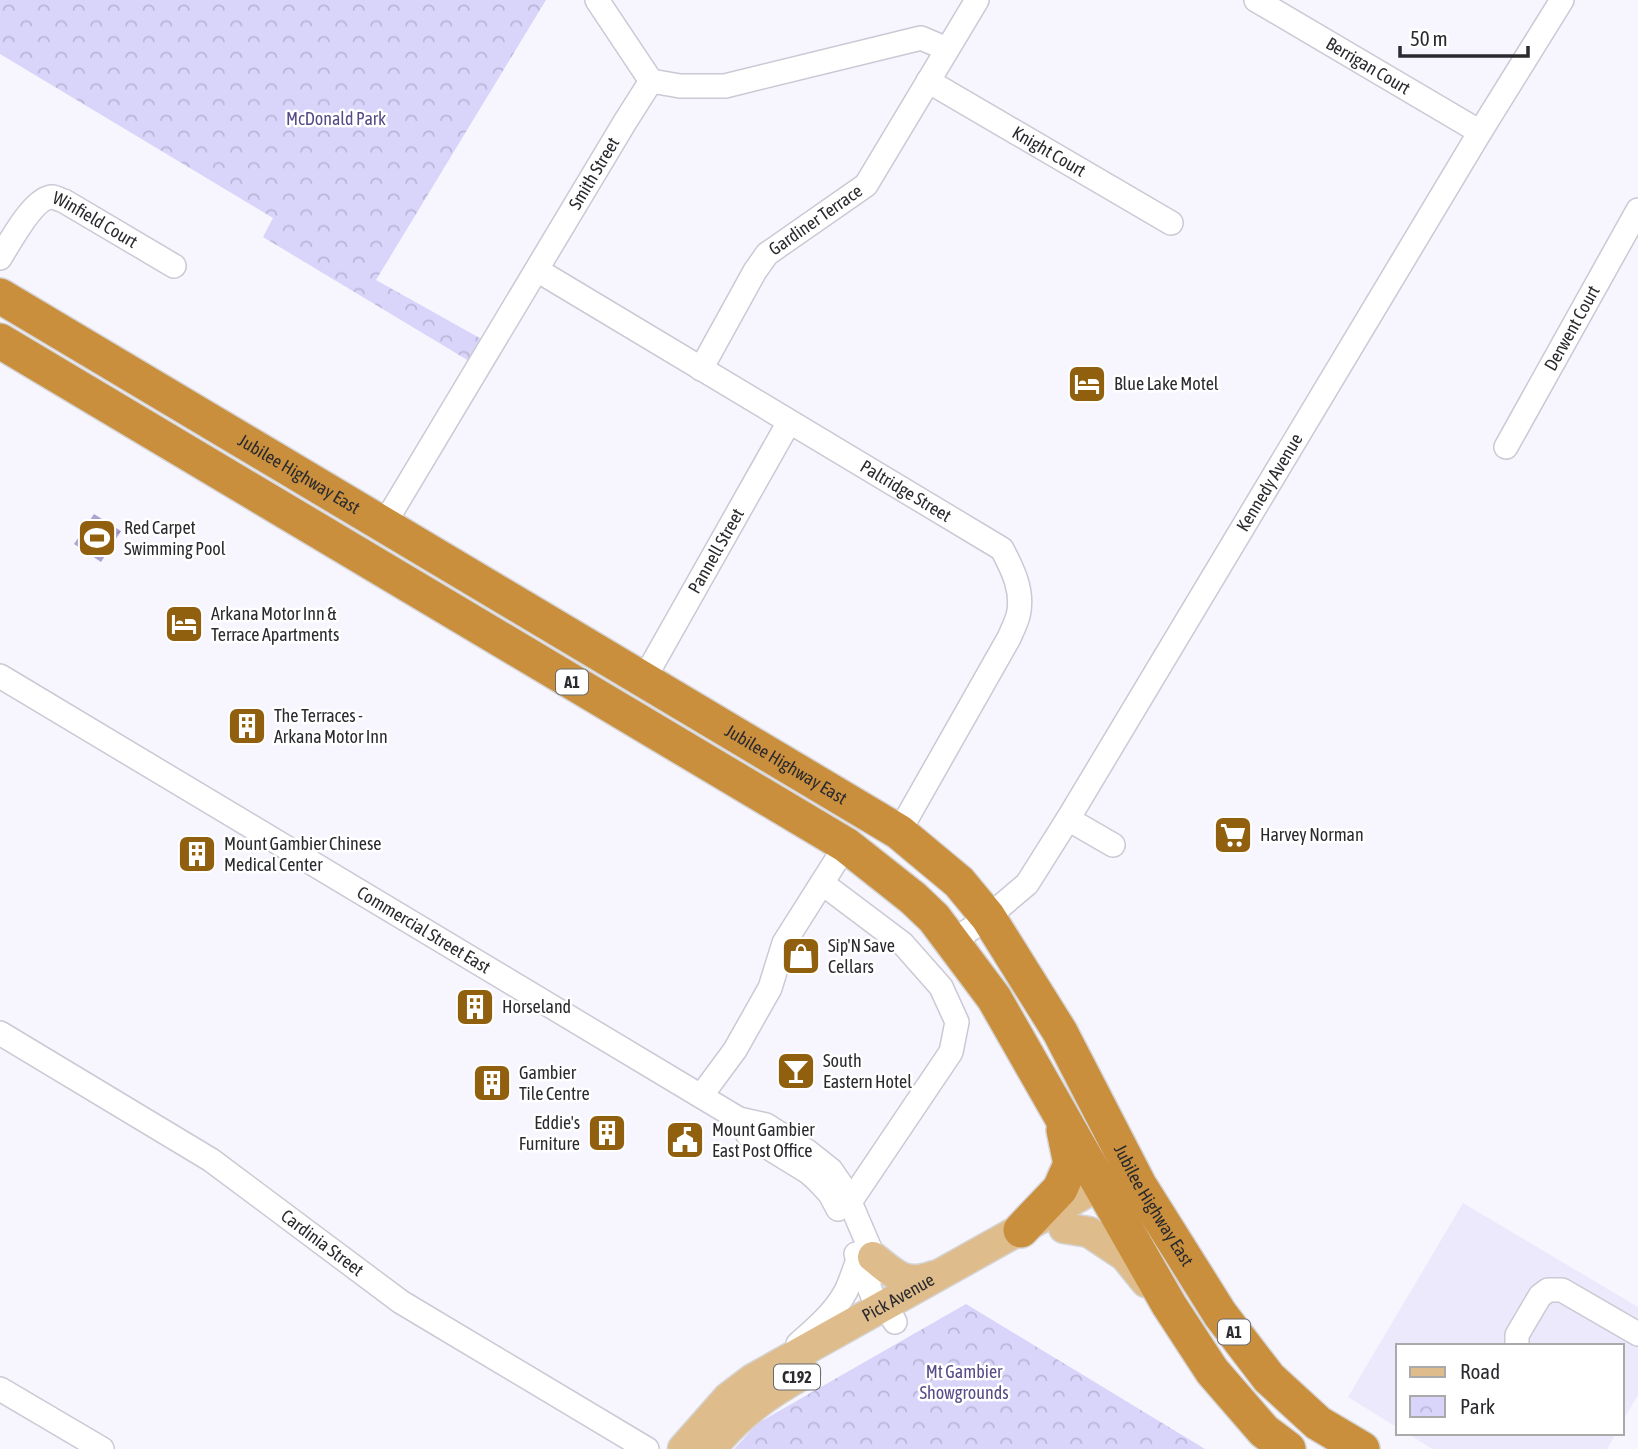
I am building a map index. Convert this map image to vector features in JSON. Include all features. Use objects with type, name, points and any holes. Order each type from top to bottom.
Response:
[{"type":"highway","name":"Jubilee Highway East","points":[[11,303],[899,832],[959,882],[988,917],[1060,1032],[1134,1176],[1220,1314],[1269,1378],[1318,1423],[1362,1449]]},
{"type":"highway","points":[[1,342],[11,303]]},
{"type":"highway","name":"Jubilee Highway East","points":[[1,342],[846,845],[913,898],[934,918],[994,998],[1104,1194],[1212,1371],[1264,1431],[1288,1449]]},
{"type":"highway","points":[[254,493],[273,461]]},
{"type":"highway","points":[[502,640],[521,607]]},
{"type":"highway","points":[[1021,1230],[1060,1189],[1072,1164],[1059,1114]]},
{"type":"main road","name":"Pick Avenue","points":[[711,1449],[751,1406],[890,1314],[940,1274],[1021,1230],[1104,1194],[1134,1176]]},
{"type":"main road","name":"Pick Avenue","points":[[683,1449],[728,1398],[753,1379],[1064,1228],[1104,1194]]},
{"type":"main road","points":[[1064,1228],[1088,1232],[1125,1256],[1156,1294],[1165,1297]]},
{"type":"main road","points":[[866,1258],[907,1280],[920,1281],[940,1274]]},
{"type":"street","points":[[597,0],[651,81],[680,86],[725,86],[921,38],[947,49]]},
{"type":"street","name":"Gardiner Terrace","points":[[701,369],[767,254],[866,185],[977,0]]},
{"type":"street","name":"Berrigan Court","points":[[1256,0],[1480,132]]},
{"type":"street","name":"Kennedy Avenue","points":[[953,942],[1027,884],[1562,0]]},
{"type":"street","name":"Smith Street","points":[[383,526],[651,81]]},
{"type":"street","name":"Knight Court","points":[[928,81],[1171,223]]},
{"type":"street","name":"Winfield Court","points":[[0,258],[40,201],[52,197],[64,201],[174,266]]},
{"type":"street","name":"Derwent Court","points":[[1506,447],[1638,210]]},
{"type":"street","name":"Paltridge Street","points":[[537,270],[1002,549],[1012,568],[1019,591],[1018,615],[1009,638],[899,832]]},
{"type":"street","name":"Pannell Street","points":[[644,679],[789,422]]},
{"type":"street","name":"Commercial Street East","points":[[0,676],[739,1119],[766,1125],[807,1151],[831,1170],[842,1185],[850,1202],[866,1258]]},
{"type":"street","points":[[1068,819],[1113,845]]},
{"type":"street","points":[[701,1096],[734,1050],[770,988],[784,943],[846,845]]},
{"type":"street","points":[[822,883],[903,944],[941,987],[957,1022],[951,1052],[850,1202]]},
{"type":"street","name":"Cardinia Street","points":[[0,1033],[211,1160],[401,1301],[647,1449]]},
{"type":"street","name":"Commercial Street East","points":[[739,1119],[748,1135],[808,1172],[824,1187],[887,1289],[890,1314]]},
{"type":"street","points":[[753,1379],[763,1366],[796,1345],[826,1318],[846,1292],[866,1258]]},
{"type":"street","points":[[1517,1344],[1517,1335],[1540,1296],[1548,1290],[1562,1290],[1638,1334]]},
{"type":"street","points":[[0,1389],[102,1449]]},
{"type":"shaded area","points":[[1463,1203],[1638,1307],[1638,1395],[1624,1419],[1624,1344],[1396,1344],[1396,1427],[1348,1397]]},
{"type":"shaded area","points":[[1410,1435],[1615,1435],[1607,1449],[1432,1449]]},
{"type":"green space","name":"McDonald Park","points":[[0,0],[546,0],[376,280],[485,341],[474,364],[263,237],[273,218],[0,54]]},
{"type":"green space","name":"Mt Gambier Showgrounds","points":[[966,1304],[1205,1449],[734,1449],[758,1423]]},
{"type":"water","name":"Red Carpet Swimming Pool","points":[[94,514],[121,531],[101,562],[74,544]]},
{"type":"place","name":"Blue Lake Motel","points":[[1087,384]]},
{"type":"place","name":"Red Carpet Swimming Pool","points":[[97,538]]},
{"type":"place","name":"Arkana Motor Inn & Terrace Apartments","points":[[184,624]]},
{"type":"place","name":"The Terraces - Arkana Motor Inn","points":[[247,726]]},
{"type":"place","name":"Harvey Norman","points":[[1233,835]]},
{"type":"place","name":"Mount Gambier Chinese Medical Center","points":[[197,854]]},
{"type":"place","name":"Sip'N Save Cellars","points":[[801,956]]},
{"type":"place","name":"Horseland","points":[[475,1007]]},
{"type":"place","name":"South Eastern Hotel","points":[[796,1071]]},
{"type":"place","name":"Gambier Tile Centre","points":[[492,1083]]},
{"type":"place","name":"Eddie's Furniture","points":[[607,1133]]},
{"type":"place","name":"Mount Gambier East Post Office","points":[[685,1140]]}]
